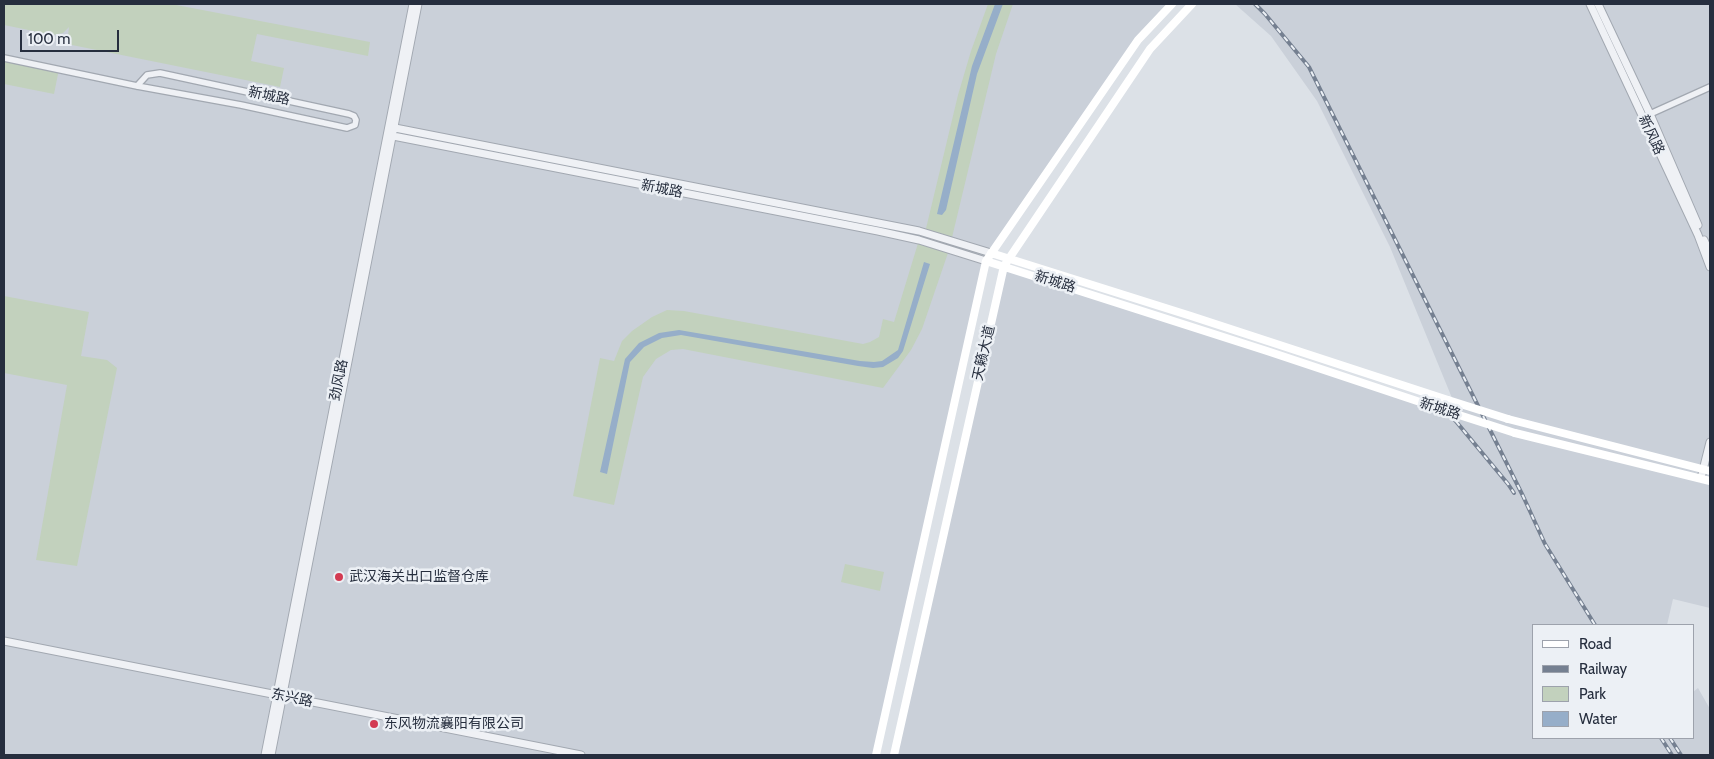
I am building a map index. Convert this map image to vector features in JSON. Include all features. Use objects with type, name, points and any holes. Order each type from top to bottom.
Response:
[{"type":"main road","name":"天籁大道","points":[[876,755],[986,261],[1138,40],[1172,4]]},
{"type":"main road","name":"天籁大道","points":[[894,755],[1004,266],[1150,49],[1192,4]]},
{"type":"main road","name":"新城路","points":[[991,253],[1508,419],[1707,470]]},
{"type":"main road","name":"新城路","points":[[986,261],[1515,433],[1710,480]]},
{"type":"street","name":"劲风路","points":[[392,127],[413,4]]},
{"type":"street","name":"劲风路","points":[[271,755],[390,135],[418,4]]},
{"type":"street","name":"新风路","points":[[1590,4],[1698,235],[1710,267]]},
{"type":"street","name":"新风路","points":[[1598,4],[1650,114],[1710,253]]},
{"type":"street","name":"新城路","points":[[4,58],[137,86],[241,105],[347,128],[355,125],[356,120],[354,116],[349,114],[160,72],[147,75],[137,86]]},
{"type":"street","points":[[1650,114],[1710,87]]},
{"type":"street","name":"新城路","points":[[392,127],[919,231],[991,253]]},
{"type":"street","name":"新城路","points":[[390,135],[886,233],[919,240],[986,261]]},
{"type":"street","points":[[1701,478],[1707,470],[1710,442]]},
{"type":"street","name":"东兴路","points":[[4,641],[581,755]]},
{"type":"street","name":"劲风路","points":[[265,755],[281,695]]},
{"type":"shaded area","points":[[4,4],[1172,4],[1138,40],[986,261],[875,755],[4,755]]},
{"type":"shaded area","points":[[1235,4],[1710,4],[1710,608],[1673,599],[1667,624],[1532,624],[1532,739],[1694,739],[1694,691],[1698,688],[1710,709],[1710,755],[894,755],[1004,266],[1459,415],[1390,247],[1317,101],[1271,36]]},
{"type":"green space","points":[[4,4],[171,4],[370,42],[368,56],[257,34],[251,61],[284,68],[280,87],[67,44],[69,27],[63,33],[53,35],[4,25]]},
{"type":"green space","points":[[988,4],[1013,4],[996,54],[949,250],[922,329],[911,350],[883,388],[683,349],[671,350],[656,359],[643,377],[614,505],[573,496],[600,358],[614,361],[622,341],[632,331],[652,317],[667,310],[684,311],[863,344],[879,337],[883,319],[894,322],[919,240],[923,241],[958,95]]},
{"type":"green space","points":[[4,58],[59,69],[54,94],[4,84]]},
{"type":"green space","points":[[4,296],[89,312],[81,356],[107,360],[117,368],[77,566],[36,560],[67,385],[4,373]]},
{"type":"green space","points":[[845,564],[884,572],[880,591],[841,582]]},
{"type":"water","points":[[995,4],[1003,4],[977,74],[946,210],[942,215],[937,214],[972,66]]},
{"type":"water","points":[[924,262],[930,264],[903,351],[898,358],[883,367],[858,366],[681,335],[662,338],[644,347],[630,362],[607,474],[600,472],[625,359],[639,343],[659,333],[679,330],[860,361],[882,361],[898,350]]},
{"type":"railway","points":[[1255,4],[1309,67],[1523,496],[1545,544],[1594,624]]},
{"type":"railway","points":[[1449,413],[1514,493]]},
{"type":"railway","points":[[1662,739],[1672,755]]},
{"type":"railway","points":[[1671,739],[1681,755]]},
{"type":"place","name":"武汉海关出口监督仓库","points":[[339,577]]},
{"type":"place","name":"东风物流襄阳有限公司","points":[[374,724]]}]
